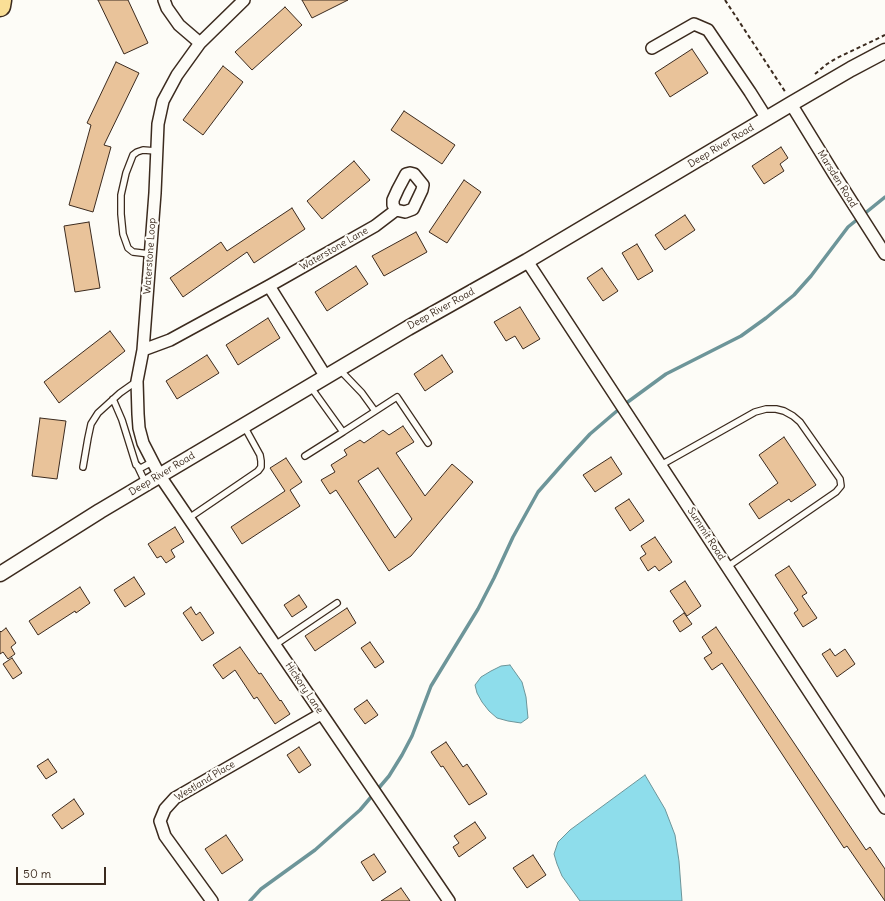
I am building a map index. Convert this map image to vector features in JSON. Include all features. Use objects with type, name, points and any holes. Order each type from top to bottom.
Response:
[{"type":"highway","points":[[0,6],[1,0]]},
{"type":"street","points":[[164,0],[167,8],[179,25],[200,43]]},
{"type":"street","name":"Waterstone Loop","points":[[160,476],[143,443],[139,428],[137,381],[144,350],[155,193],[158,124],[163,101],[177,75],[200,43],[244,0]]},
{"type":"street","points":[[652,48],[694,24],[708,30],[767,119]]},
{"type":"street","name":"Deep River Road","points":[[0,574],[146,484],[310,386],[408,328],[527,261],[767,119],[788,99],[885,51]]},
{"type":"street","name":"Marsden Road","points":[[788,99],[885,254]]},
{"type":"street","name":"Waterstone Lane","points":[[144,350],[170,340],[269,286],[375,226],[396,210]]},
{"type":"street","name":"Summit Road","points":[[527,261],[885,808]]},
{"type":"street","points":[[269,286],[326,377]]},
{"type":"street","name":"Hickory Lane","points":[[160,476],[449,901]]},
{"type":"street","name":"Westland Place","points":[[212,901],[165,836],[160,821],[165,809],[175,798],[321,714]]},
{"type":"lane","points":[[150,254],[133,252],[128,248],[122,221],[121,195],[126,173],[133,156],[137,152],[143,150],[156,151]]},
{"type":"lane","points":[[339,369],[362,393],[375,411]]},
{"type":"lane","points":[[83,467],[91,424],[98,413],[113,399],[137,381]]},
{"type":"lane","points":[[310,386],[343,432]]},
{"type":"lane","points":[[305,456],[397,397],[428,443]]},
{"type":"lane","points":[[113,399],[122,420],[136,465],[146,484]]},
{"type":"lane","points":[[661,465],[755,412],[766,409],[776,409],[784,411],[800,422],[840,479],[841,486],[836,492],[727,567]]},
{"type":"lane","points":[[189,518],[258,471],[261,467],[262,461],[260,455],[244,426]]},
{"type":"lane","points":[[136,465],[141,468],[152,462]]},
{"type":"lane","points":[[275,645],[337,603]]},
{"type":"path","points":[[725,0],[788,99]]},
{"type":"water","points":[[510,665],[522,682],[526,697],[528,718],[521,723],[497,718],[482,702],[475,685],[481,677],[491,671],[501,666]]},
{"type":"water","points":[[645,775],[665,809],[675,835],[679,861],[682,901],[580,901],[562,876],[557,864],[554,854],[558,842],[570,830]]},
{"type":"building","points":[[98,0],[128,0],[148,43],[124,54]]},
{"type":"building","points":[[302,0],[348,0],[312,18]]},
{"type":"building","points":[[285,7],[302,25],[252,70],[235,52]]},
{"type":"building","points":[[692,49],[708,73],[670,97],[655,73]]},
{"type":"building","points":[[116,62],[139,73],[104,145],[111,147],[93,212],[69,205],[91,125],[87,123]]},
{"type":"building","points":[[223,66],[243,82],[203,135],[183,120]]},
{"type":"building","points":[[404,111],[455,145],[442,164],[391,130]]},
{"type":"building","points":[[781,147],[788,158],[780,164],[784,171],[764,184],[752,166]]},
{"type":"building","points":[[354,161],[370,180],[322,219],[307,201]]},
{"type":"building","points":[[464,180],[481,192],[447,243],[429,232]]},
{"type":"building","points":[[292,208],[305,229],[254,263],[247,252],[183,297],[170,278],[221,242],[227,251]]},
{"type":"building","points":[[685,215],[695,230],[665,250],[655,235]]},
{"type":"building","points":[[89,222],[100,288],[75,292],[64,226]]},
{"type":"building","points":[[416,232],[427,252],[384,276],[372,256]]},
{"type":"building","points":[[637,244],[653,271],[638,280],[622,253]]},
{"type":"building","points":[[356,266],[368,284],[327,311],[315,292]]},
{"type":"building","points":[[602,268],[618,291],[603,301],[587,278]]},
{"type":"building","points":[[520,307],[540,339],[523,349],[515,336],[506,341],[494,322]]},
{"type":"building","points":[[268,318],[280,338],[238,365],[226,345]]},
{"type":"building","points":[[110,331],[125,351],[59,403],[44,382]]},
{"type":"building","points":[[207,355],[219,373],[177,399],[166,381]]},
{"type":"building","points":[[442,355],[453,372],[425,391],[414,374]]},
{"type":"building","points":[[40,418],[66,421],[57,479],[32,476]]},
{"type":"building","points":[[403,426],[414,442],[396,453],[425,496],[452,464],[473,482],[411,556],[389,571],[336,490],[330,494],[321,480],[335,472],[331,465],[347,455],[344,450],[360,440],[364,443],[383,430],[389,435]],"holes":[[[378,468],[412,519],[395,538],[358,481]]]},
{"type":"building","points":[[784,437],[816,485],[791,502],[789,499],[759,519],[749,504],[778,483],[759,455]]},
{"type":"building","points":[[611,457],[622,474],[595,492],[583,475]]},
{"type":"building","points":[[286,458],[302,482],[290,490],[300,506],[242,544],[231,527],[285,491],[270,468]]},
{"type":"building","points":[[629,499],[644,521],[630,531],[615,508]]},
{"type":"building","points":[[175,527],[184,542],[171,550],[175,557],[166,563],[161,556],[157,558],[148,544]]},
{"type":"building","points":[[655,537],[672,562],[659,571],[655,566],[648,571],[640,558],[646,554],[641,546]]},
{"type":"building","points":[[789,566],[807,593],[802,596],[817,618],[803,627],[794,613],[798,610],[775,575]]},
{"type":"building","points":[[134,577],[145,594],[125,607],[114,590]]},
{"type":"building","points":[[685,581],[701,606],[687,616],[670,591]]},
{"type":"building","points":[[80,587],[90,603],[38,635],[29,621]]},
{"type":"building","points":[[299,595],[307,607],[292,617],[284,605]]},
{"type":"building","points":[[191,607],[196,615],[200,612],[214,633],[202,641],[183,613]]},
{"type":"building","points":[[347,608],[356,623],[315,651],[305,636]]},
{"type":"building","points":[[684,613],[692,624],[680,632],[673,621]]},
{"type":"building","points":[[716,627],[866,850],[870,847],[885,869],[885,901],[847,846],[844,848],[722,663],[712,670],[704,658],[712,653],[702,637]]},
{"type":"building","points":[[6,628],[16,643],[11,647],[15,654],[8,659],[3,652],[0,654],[0,631],[1,632]]},
{"type":"building","points":[[370,642],[384,662],[375,668],[361,648]]},
{"type":"building","points":[[240,647],[259,674],[261,673],[290,714],[275,724],[257,697],[254,699],[235,670],[223,679],[213,665]]},
{"type":"building","points":[[830,649],[835,656],[845,649],[855,664],[837,677],[822,654]]},
{"type":"building","points":[[12,658],[22,673],[13,679],[3,664]]},
{"type":"building","points":[[367,700],[378,715],[365,724],[354,709]]},
{"type":"building","points":[[446,742],[463,767],[467,764],[487,794],[469,805],[443,766],[441,767],[431,752]]},
{"type":"building","points":[[299,747],[311,765],[299,773],[287,755]]},
{"type":"building","points":[[48,759],[57,772],[46,779],[37,766]]},
{"type":"building","points":[[74,799],[84,814],[62,829],[52,815]]},
{"type":"building","points":[[475,822],[486,838],[459,857],[453,847],[459,843],[454,836]]},
{"type":"building","points":[[226,835],[243,860],[222,874],[205,849]]},
{"type":"building","points":[[374,854],[386,872],[373,881],[361,862]]},
{"type":"building","points":[[533,855],[546,875],[527,888],[513,868]]},
{"type":"building","points":[[401,888],[410,901],[381,901]]},
{"type":"waterway","points":[[250,901],[261,889],[315,850],[360,810],[389,776],[412,736],[431,686],[478,609],[513,537],[538,492],[567,459],[590,434],[625,404],[666,374],[741,336],[794,295],[811,276],[848,227],[885,197]]}]
